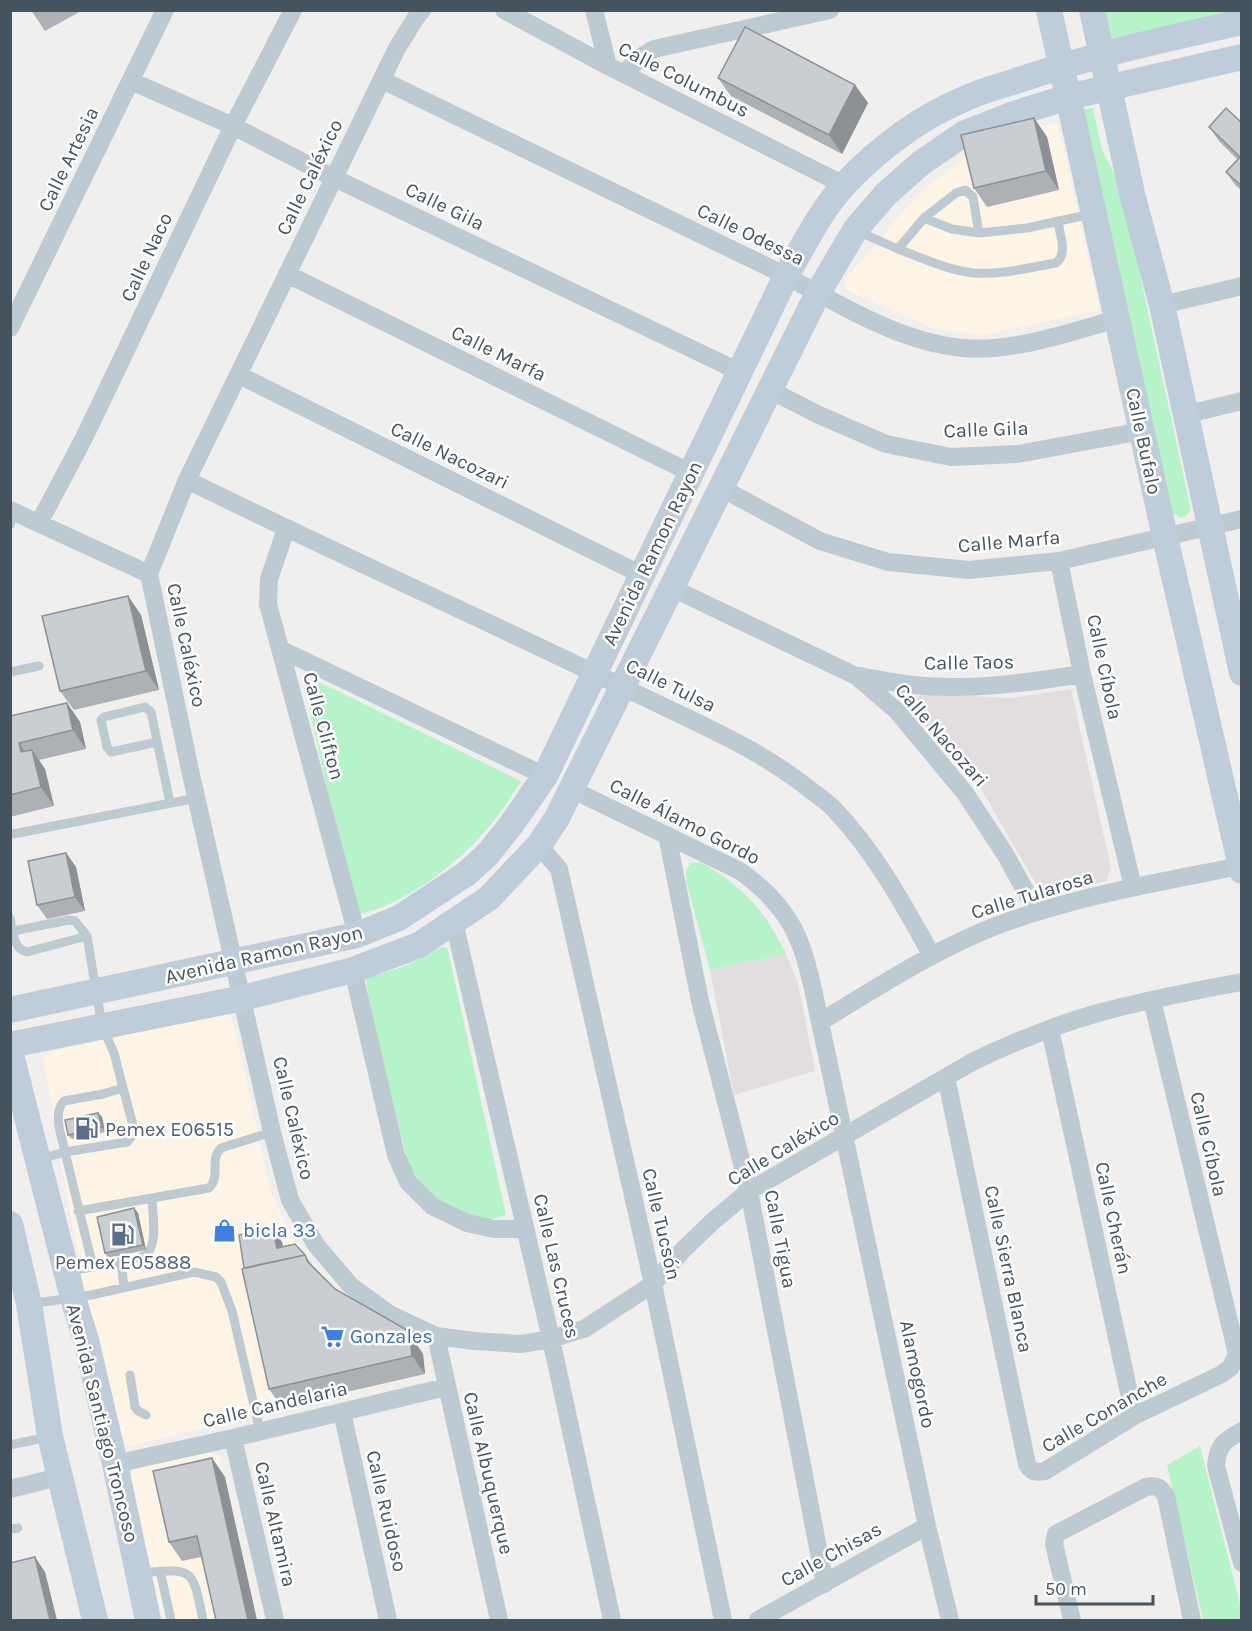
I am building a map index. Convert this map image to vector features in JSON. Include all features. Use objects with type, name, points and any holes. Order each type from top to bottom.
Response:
[{"type":"main road","name":"Calle Bufalo","points":[[1049,10],[1165,537],[1241,868]]},
{"type":"main road","points":[[1092,10],[1133,198],[1162,306],[1242,673]]},
{"type":"main road","name":"Avenida Ramon Rayon","points":[[10,1010],[357,935],[399,918],[466,874],[487,855],[545,776],[786,276],[818,220],[844,185],[877,153],[915,125],[962,100],[1062,65],[1101,54],[1242,22]]},
{"type":"main road","name":"Avenida Ramon Rayon","points":[[10,1045],[243,998],[353,970],[419,945],[489,898],[539,845],[573,790],[818,293],[855,230],[886,194],[912,171],[965,133],[1011,115],[1068,97],[1242,57]]},
{"type":"main road","name":"Avenida Santiago Troncoso","points":[[10,1051],[66,1272],[86,1340],[115,1464],[149,1572],[148,1620]]},
{"type":"main road","points":[[10,1224],[29,1304],[59,1478],[95,1620]]},
{"type":"street","name":"Calle Artesia","points":[[10,328],[165,10]]},
{"type":"street","name":"Calle Naco","points":[[39,523],[84,438],[233,126],[293,10]]},
{"type":"street","name":"Calle Caléxico","points":[[422,10],[396,50],[287,274],[188,480],[149,574],[272,1132],[290,1200],[316,1245],[351,1286],[390,1315],[435,1336],[521,1344],[551,1339],[584,1329],[652,1284],[682,1250],[749,1191],[946,1077],[1001,1049],[1050,1029],[1096,1014],[1242,982]]},
{"type":"street","name":"Calle Columbus","points":[[504,10],[616,70],[844,185]]},
{"type":"street","points":[[594,10],[616,70],[654,49],[830,10]]},
{"type":"street","name":"Calle Odessa","points":[[382,80],[786,276],[883,326],[920,339],[961,348],[993,348],[1051,338],[1117,319]]},
{"type":"street","name":"Calle Gila","points":[[131,81],[233,126],[334,178],[740,372]]},
{"type":"street","name":"Calle Marfa","points":[[287,274],[691,473]]},
{"type":"street","points":[[1162,306],[1242,286]]},
{"type":"street","name":"Calle Nacozari","points":[[239,375],[642,575]]},
{"type":"street","name":"Calle Gila","points":[[770,390],[819,415],[886,444],[951,457],[1018,453],[1142,430]]},
{"type":"street","points":[[1184,415],[1242,401]]},
{"type":"street","name":"Calle Tulsa","points":[[188,480],[286,529],[595,673],[787,770],[834,808],[867,849],[902,901],[932,956]]},
{"type":"street","name":"Calle Marfa","points":[[721,488],[820,541],[888,562],[969,570],[1059,561],[1242,519]]},
{"type":"street","points":[[11,516],[39,523],[149,574]]},
{"type":"street","name":"Calle Clifton","points":[[286,529],[269,579],[270,615],[357,935]]},
{"type":"street","name":"Calle Cíbola","points":[[1059,561],[1082,674],[1133,887]]},
{"type":"street","name":"Calle Nacozari","points":[[672,588],[856,676],[897,711],[965,793],[1005,854],[1037,912]]},
{"type":"street","points":[[280,649],[303,658],[545,776]]},
{"type":"street","name":"Calle Taos","points":[[856,676],[914,685],[964,686],[1017,684],[1082,674]]},
{"type":"street","name":"Calle Álamo Gordo","points":[[573,790],[740,871],[761,886],[784,913],[799,941],[820,1022],[845,1137]]},
{"type":"street","name":"Calle Tigua","points":[[667,835],[700,1001],[749,1191],[825,1584]]},
{"type":"street","name":"Calle Tucsón","points":[[539,845],[559,869],[652,1284],[723,1620]]},
{"type":"street","name":"Calle Tularosa","points":[[820,1022],[962,940],[1037,912],[1133,887],[1241,868]]},
{"type":"street","name":"Calle Las Cruces","points":[[454,922],[551,1339],[612,1620]]},
{"type":"street","points":[[353,970],[396,1155],[408,1182],[432,1206],[467,1223],[494,1229],[525,1229]]},
{"type":"street","name":"Calle Cíbola","points":[[1152,1000],[1237,1354],[1231,1367]]},
{"type":"street","name":"Calle Cherán","points":[[1050,1029],[1134,1416]]},
{"type":"street","name":"Calle Sierra Blanca","points":[[946,1077],[1030,1470]]},
{"type":"street","name":"Alamogordo","points":[[845,1137],[927,1526],[950,1620]]},
{"type":"street","name":"Calle Albuquerque","points":[[435,1336],[499,1620]]},
{"type":"street","name":"Calle Conanche","points":[[1030,1470],[1038,1473],[1045,1471],[1134,1416],[1222,1374],[1231,1367]]},
{"type":"street","name":"Calle Candelaria","points":[[115,1464],[446,1388]]},
{"type":"street","name":"Calle Ruidoso","points":[[342,1412],[388,1620]]},
{"type":"street","points":[[1242,1431],[1225,1441],[1217,1455],[1216,1466],[1242,1563]]},
{"type":"street","name":"Calle Altamira","points":[[233,1438],[274,1620]]},
{"type":"street","points":[[10,1489],[59,1478]]},
{"type":"street","points":[[1072,1620],[1054,1544],[1056,1534],[1146,1487],[1155,1485],[1166,1496],[1192,1620]]},
{"type":"street","name":"Calle Chisas","points":[[758,1620],[927,1526]]},
{"type":"lane","points":[[898,249],[924,218],[956,193],[966,190],[973,197],[980,233]]},
{"type":"lane","points":[[924,218],[952,229],[980,233],[1027,228],[1094,214]]},
{"type":"lane","points":[[855,230],[945,267],[973,273],[1010,272],[1056,263],[1060,260],[1063,250],[1058,222]]},
{"type":"lane","points":[[10,672],[39,666]]},
{"type":"lane","points":[[157,742],[111,752],[106,747],[101,720],[104,717],[145,706],[151,712],[170,803]]},
{"type":"lane","points":[[13,834],[197,798]]},
{"type":"lane","points":[[10,918],[18,948],[27,952],[87,936]]},
{"type":"lane","points":[[13,931],[69,920],[75,921],[87,936],[102,1026],[114,1053],[134,1129],[133,1135],[127,1142],[65,1152],[37,1160]]},
{"type":"lane","points":[[93,1267],[57,1114],[64,1101],[123,1088]]},
{"type":"lane","points":[[78,1211],[209,1188],[215,1180],[214,1160],[218,1151],[272,1132]]},
{"type":"lane","points":[[66,1272],[145,1255],[151,1249],[154,1241],[152,1198]]},
{"type":"lane","points":[[121,1262],[124,1287]]},
{"type":"lane","points":[[29,1304],[73,1298],[194,1272],[216,1277],[221,1282],[232,1311],[260,1431]]},
{"type":"lane","points":[[130,1375],[135,1407],[146,1414]]},
{"type":"lane","points":[[10,1445],[50,1436]]},
{"type":"lane","points":[[171,1620],[149,1572],[176,1570],[184,1572],[193,1579],[203,1620]]},
{"type":"shaded area","points":[[1058,124],[1100,310],[983,335],[938,330],[845,289],[846,278],[922,190],[980,147],[1044,125]]},
{"type":"shaded area","points":[[1071,689],[1111,869],[1106,881],[1043,896],[980,787],[911,710],[916,699],[922,694],[1013,698]]},
{"type":"shaded area","points":[[786,954],[798,983],[815,1071],[734,1095],[710,970]]},
{"type":"shaded area","points":[[228,1012],[233,1021],[270,1190],[292,1237],[322,1281],[425,1374],[130,1446],[118,1434],[83,1285],[43,1059],[52,1051]]},
{"type":"shaded area","points":[[206,1451],[219,1457],[257,1620],[163,1620],[129,1477],[133,1469]]},
{"type":"green space","points":[[1241,10],[1111,40],[1105,11]]},
{"type":"green space","points":[[1093,108],[1102,150],[1121,187],[1191,510],[1180,518],[1171,512],[1082,109]]},
{"type":"green space","points":[[315,680],[521,781],[504,808],[480,837],[431,880],[393,902],[356,915],[305,691],[306,683]]},
{"type":"green space","points":[[701,862],[729,881],[751,901],[769,924],[786,954],[710,970],[686,881],[686,870],[691,863]]},
{"type":"green space","points":[[445,947],[448,950],[506,1215],[488,1221],[460,1214],[439,1200],[421,1185],[408,1163],[371,1014],[366,978],[405,965]]},
{"type":"green space","points":[[1200,1446],[1241,1608],[1241,1620],[1203,1620],[1167,1465]]},
{"type":"building","points":[[745,27],[855,85],[829,135],[718,78]]},
{"type":"building","points":[[1226,108],[1242,123],[1242,186],[1226,172],[1240,157],[1209,127]]},
{"type":"building","points":[[1034,118],[1046,171],[974,188],[961,135]]},
{"type":"building","points":[[128,596],[146,671],[60,691],[42,616]]},
{"type":"building","points":[[67,703],[73,730],[19,743],[21,752],[32,750],[41,787],[10,795],[10,716]]},
{"type":"building","points":[[66,853],[75,897],[37,905],[28,861]]},
{"type":"building","name":"Pemex E06515","points":[[98,1113],[102,1127],[68,1135],[65,1120]]},
{"type":"building","name":"Pemex E05888","points":[[134,1208],[143,1245],[105,1253],[97,1217]]},
{"type":"building","points":[[272,1227],[277,1248],[295,1244],[305,1255],[244,1268],[239,1235]]},
{"type":"building","name":"Gonzales","points":[[305,1255],[308,1262],[335,1289],[407,1330],[410,1335],[412,1356],[269,1389],[242,1269]]},
{"type":"building","points":[[212,1458],[248,1620],[216,1620],[197,1536],[169,1542],[153,1471]]},
{"type":"building","points":[[35,1557],[50,1620],[10,1620],[10,1563]]},
{"type":"place","name":"Pemex E06515","points":[[87,1129]]},
{"type":"place","name":"bicla 33","points":[[225,1230]]},
{"type":"place","name":"Pemex E05888","points":[[123,1235]]},
{"type":"place","name":"Gonzales","points":[[332,1336]]}]
